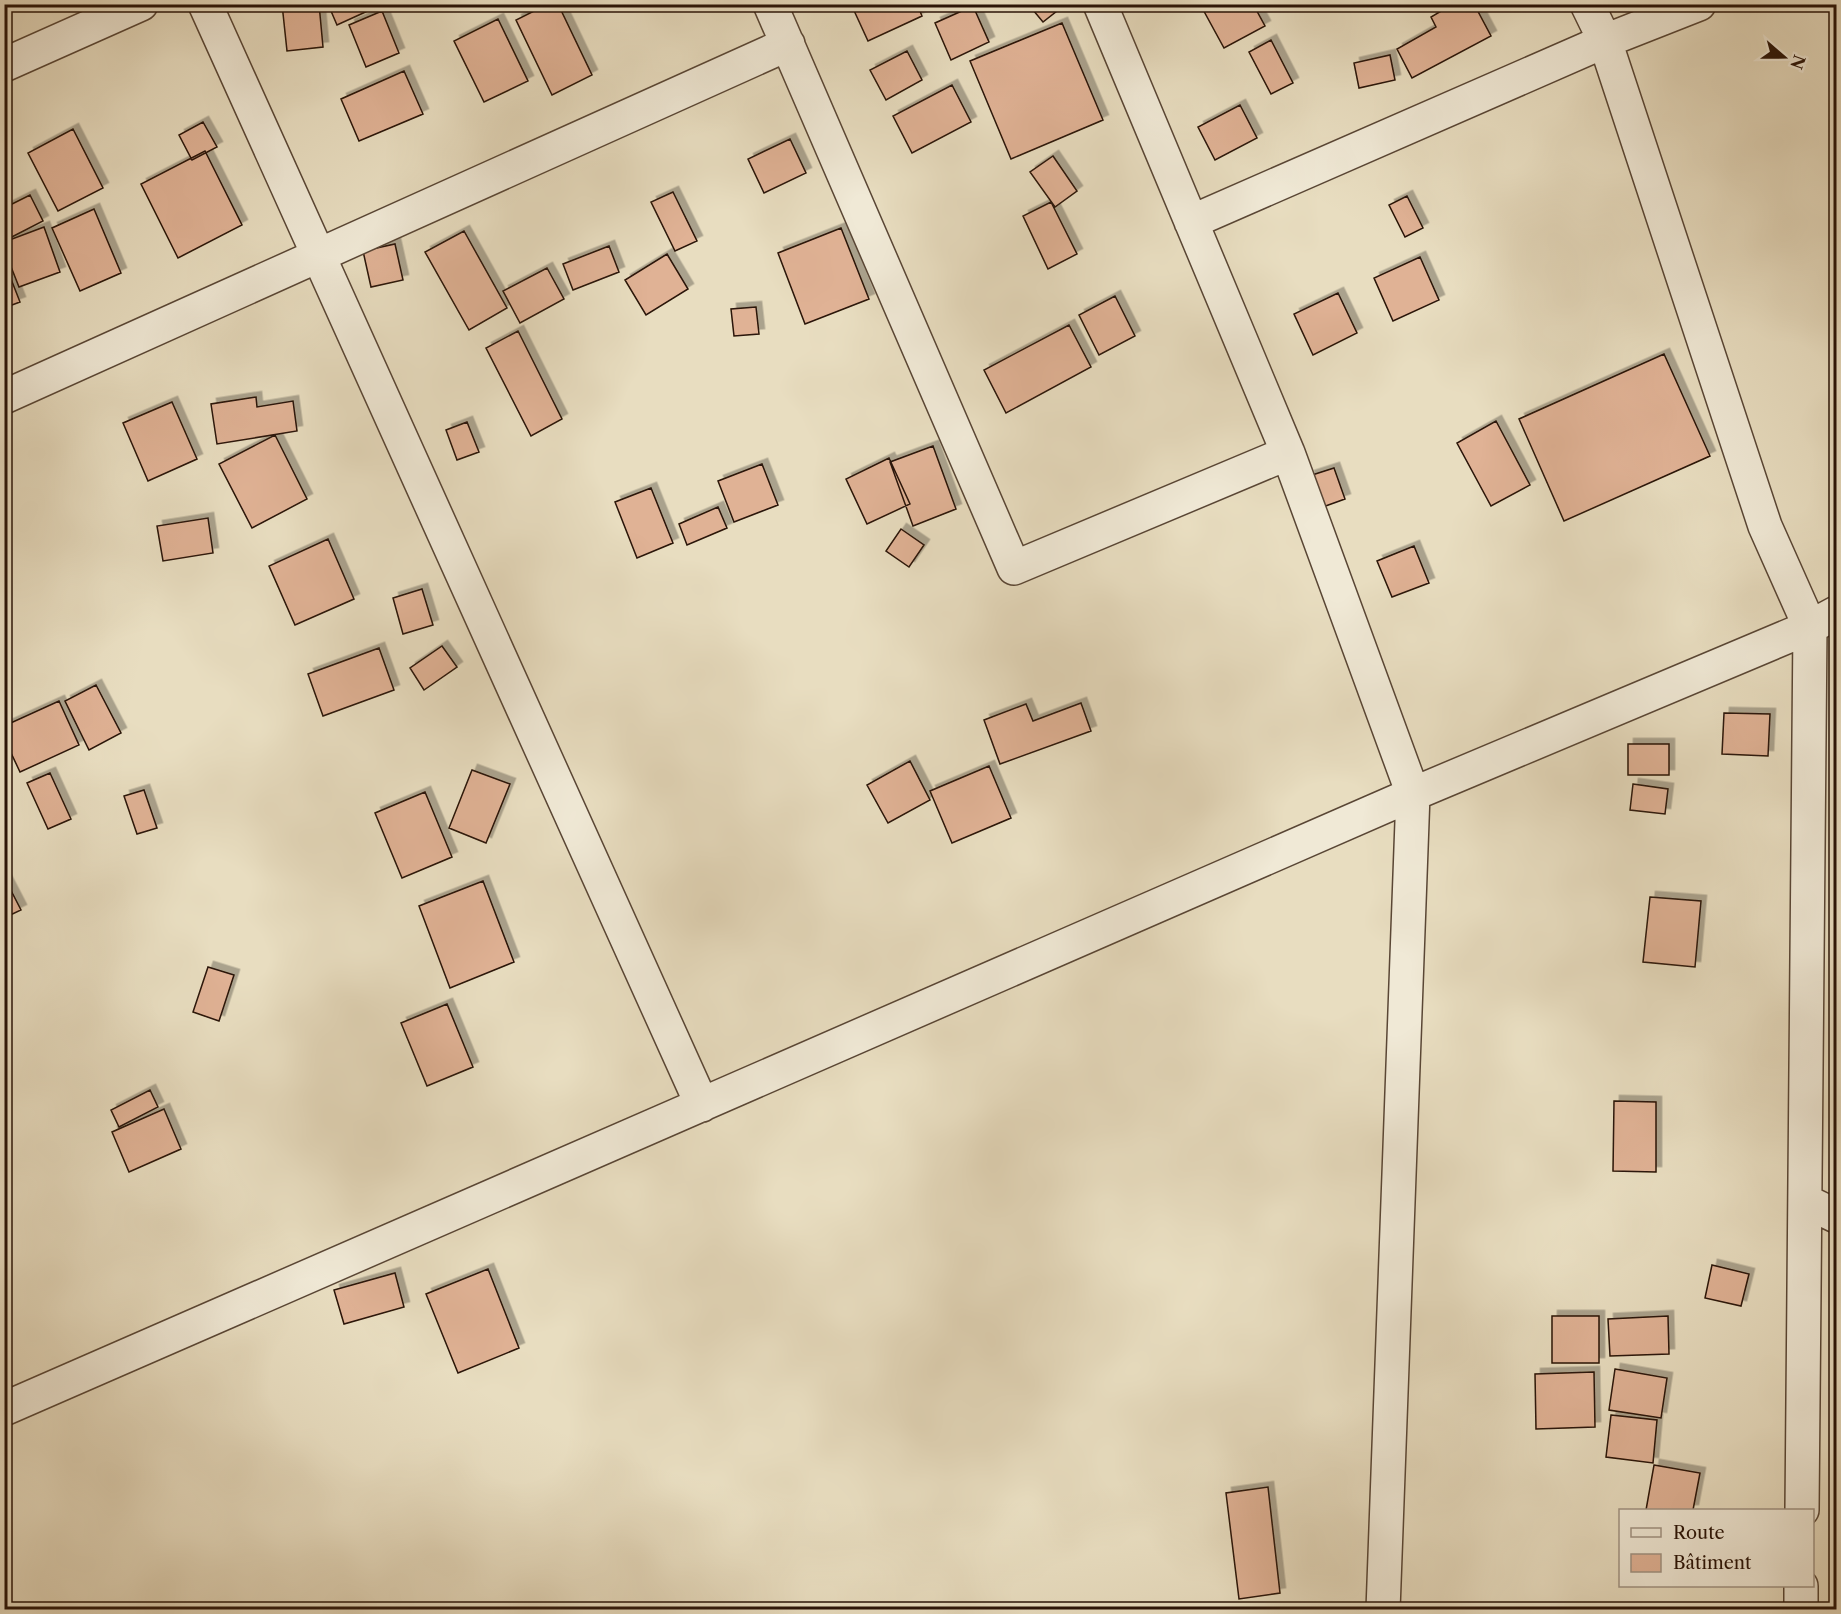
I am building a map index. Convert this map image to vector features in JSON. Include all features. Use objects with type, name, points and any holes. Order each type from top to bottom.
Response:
[{"type":"street","points":[[4,65],[141,4]]},
{"type":"street","points":[[205,4],[702,1105]]},
{"type":"street","points":[[770,4],[1014,568],[1288,453]]},
{"type":"street","points":[[1100,4],[1288,453],[1413,794],[1383,1610]]},
{"type":"street","points":[[1587,4],[1605,41],[1765,526],[1823,620],[1823,728],[1805,1201],[1802,1509]]},
{"type":"street","points":[[1191,222],[1605,41],[1699,4]]},
{"type":"street","points":[[4,397],[788,44]]},
{"type":"street","points":[[4,1409],[1413,794],[1823,620]]},
{"type":"street","points":[[1805,1201],[1836,1216]]},
{"type":"street","points":[[1801,1587],[1801,1609]]},
{"type":"building","points":[[282,4],[319,4],[323,47],[287,51]]},
{"type":"building","points":[[328,4],[370,4],[372,9],[337,25]]},
{"type":"building","points":[[548,4],[558,4],[592,75],[552,95],[516,20]]},
{"type":"building","points":[[851,4],[917,4],[922,16],[868,41]]},
{"type":"building","points":[[1028,4],[1060,4],[1062,7],[1043,22]]},
{"type":"building","points":[[1200,4],[1253,4],[1265,26],[1224,48]]},
{"type":"building","points":[[1453,4],[1474,4],[1491,36],[1412,78],[1397,49],[1436,27],[1431,17]]},
{"type":"building","points":[[973,6],[989,42],[951,60],[935,23]]},
{"type":"building","points":[[382,11],[399,53],[366,67],[349,25]]},
{"type":"building","points":[[498,19],[528,81],[484,102],[454,41]]},
{"type":"building","points":[[1062,23],[1103,120],[1011,159],[970,61]]},
{"type":"building","points":[[1271,40],[1293,83],[1271,94],[1249,52]]},
{"type":"building","points":[[907,51],[922,80],[886,100],[870,70]]},
{"type":"building","points":[[1390,55],[1395,80],[1359,88],[1354,63]]},
{"type":"building","points":[[404,71],[423,114],[359,141],[341,99]]},
{"type":"building","points":[[952,85],[971,122],[912,153],[893,116]]},
{"type":"building","points":[[1240,105],[1257,138],[1215,160],[1198,127]]},
{"type":"building","points":[[203,122],[217,147],[192,160],[179,135]]},
{"type":"building","points":[[73,129],[103,188],[58,211],[28,153]]},
{"type":"building","points":[[790,139],[806,173],[764,193],[748,159]]},
{"type":"building","points":[[205,151],[242,225],[178,258],[141,184]]},
{"type":"building","points":[[1053,156],[1077,191],[1055,207],[1030,172]]},
{"type":"building","points":[[673,192],[697,241],[675,251],[651,202]]},
{"type":"building","points":[[30,195],[43,221],[4,241],[4,208]]},
{"type":"building","points":[[1407,196],[1423,228],[1405,237],[1389,205]]},
{"type":"building","points":[[1051,202],[1077,254],[1048,269],[1023,216]]},
{"type":"building","points":[[94,209],[121,273],[80,291],[52,228]]},
{"type":"building","points":[[44,227],[60,272],[19,287],[4,249],[4,242]]},
{"type":"building","points":[[841,228],[869,299],[805,324],[778,253]]},
{"type":"building","points":[[464,231],[507,308],[469,330],[425,252]]},
{"type":"building","points":[[395,244],[403,280],[371,287],[363,251]]},
{"type":"building","points":[[609,246],[619,272],[573,290],[563,264]]},
{"type":"building","points":[[667,254],[688,289],[646,315],[625,280]]},
{"type":"building","points":[[1420,257],[1439,300],[1393,321],[1374,278]]},
{"type":"building","points":[[4,261],[20,302],[4,308]]},
{"type":"building","points":[[547,268],[564,299],[520,323],[503,291]]},
{"type":"building","points":[[1338,293],[1357,333],[1313,355],[1294,314]]},
{"type":"building","points":[[1115,296],[1135,336],[1099,355],[1079,315]]},
{"type":"building","points":[[756,307],[759,334],[734,336],[731,309]]},
{"type":"building","points":[[1069,325],[1091,367],[1006,413],[984,370]]},
{"type":"building","points":[[518,331],[562,419],[531,436],[486,348]]},
{"type":"building","points":[[1664,354],[1710,456],[1564,521],[1519,419]]},
{"type":"building","points":[[256,397],[257,407],[293,401],[297,431],[217,444],[211,404]]},
{"type":"building","points":[[172,402],[197,459],[148,481],[123,423]]},
{"type":"building","points":[[1496,421],[1530,485],[1491,506],[1457,443]]},
{"type":"building","points":[[467,422],[479,452],[457,460],[446,430]]},
{"type":"building","points":[[275,435],[307,499],[252,528],[219,464]]},
{"type":"building","points":[[933,446],[956,509],[913,526],[890,462]]},
{"type":"building","points":[[889,458],[910,504],[867,524],[846,479]]},
{"type":"building","points":[[762,464],[778,505],[734,522],[718,481]]},
{"type":"building","points":[[1334,468],[1345,499],[1320,508],[1309,476]]},
{"type":"building","points":[[651,488],[673,543],[637,558],[615,502]]},
{"type":"building","points":[[718,507],[727,528],[687,545],[679,524]]},
{"type":"building","points":[[208,518],[213,553],[163,561],[157,526]]},
{"type":"building","points":[[901,529],[924,545],[909,567],[886,551]]},
{"type":"building","points":[[328,539],[354,599],[295,625],[269,566]]},
{"type":"building","points":[[1414,546],[1429,583],[1392,597],[1377,561]]},
{"type":"building","points":[[422,589],[433,625],[403,634],[393,598]]},
{"type":"building","points":[[442,646],[457,667],[424,690],[410,668]]},
{"type":"building","points":[[379,648],[394,690],[323,716],[308,674]]},
{"type":"building","points":[[96,685],[121,733],[89,750],[65,701]]},
{"type":"building","points":[[59,701],[79,745],[20,772],[4,738],[4,726]]},
{"type":"building","points":[[1081,703],[1091,731],[1000,764],[984,720],[1026,704],[1033,721]]},
{"type":"building","points":[[1724,713],[1770,714],[1768,756],[1722,754]]},
{"type":"building","points":[[1628,744],[1669,744],[1669,775],[1628,775]]},
{"type":"building","points":[[910,761],[930,800],[888,823],[867,785]]},
{"type":"building","points":[[989,766],[1011,818],[952,843],[930,791]]},
{"type":"building","points":[[472,770],[510,784],[486,843],[449,828]]},
{"type":"building","points":[[50,773],[71,819],[48,829],[27,783]]},
{"type":"building","points":[[1633,784],[1668,789],[1665,814],[1630,810]]},
{"type":"building","points":[[144,790],[157,828],[137,834],[124,796]]},
{"type":"building","points":[[425,792],[452,857],[402,878],[375,813]]},
{"type":"building","points":[[4,877],[21,910],[4,918]]},
{"type":"building","points":[[483,881],[514,962],[450,988],[419,906]]},
{"type":"building","points":[[1650,897],[1701,901],[1695,967],[1643,962]]},
{"type":"building","points":[[208,967],[234,975],[219,1021],[193,1012]]},
{"type":"building","points":[[447,1004],[473,1067],[427,1086],[401,1023]]},
{"type":"building","points":[[150,1090],[158,1107],[119,1127],[111,1110]]},
{"type":"building","points":[[1614,1101],[1656,1102],[1656,1172],[1613,1171]]},
{"type":"building","points":[[164,1109],[181,1149],[129,1172],[112,1132]]},
{"type":"building","points":[[1712,1265],[1749,1274],[1741,1306],[1705,1298]]},
{"type":"building","points":[[488,1269],[519,1348],[458,1373],[426,1294]]},
{"type":"building","points":[[395,1273],[404,1307],[344,1324],[334,1290]]},
{"type":"building","points":[[1552,1316],[1599,1316],[1599,1363],[1552,1363]]},
{"type":"building","points":[[1668,1316],[1669,1354],[1610,1356],[1608,1319]]},
{"type":"building","points":[[1615,1369],[1667,1378],[1661,1418],[1609,1410]]},
{"type":"building","points":[[1594,1372],[1595,1427],[1536,1429],[1535,1374]]},
{"type":"building","points":[[1611,1415],[1657,1420],[1653,1463],[1606,1457]]},
{"type":"building","points":[[1654,1465],[1700,1473],[1693,1509],[1646,1509]]},
{"type":"building","points":[[1268,1487],[1280,1593],[1239,1599],[1226,1493]]}]
